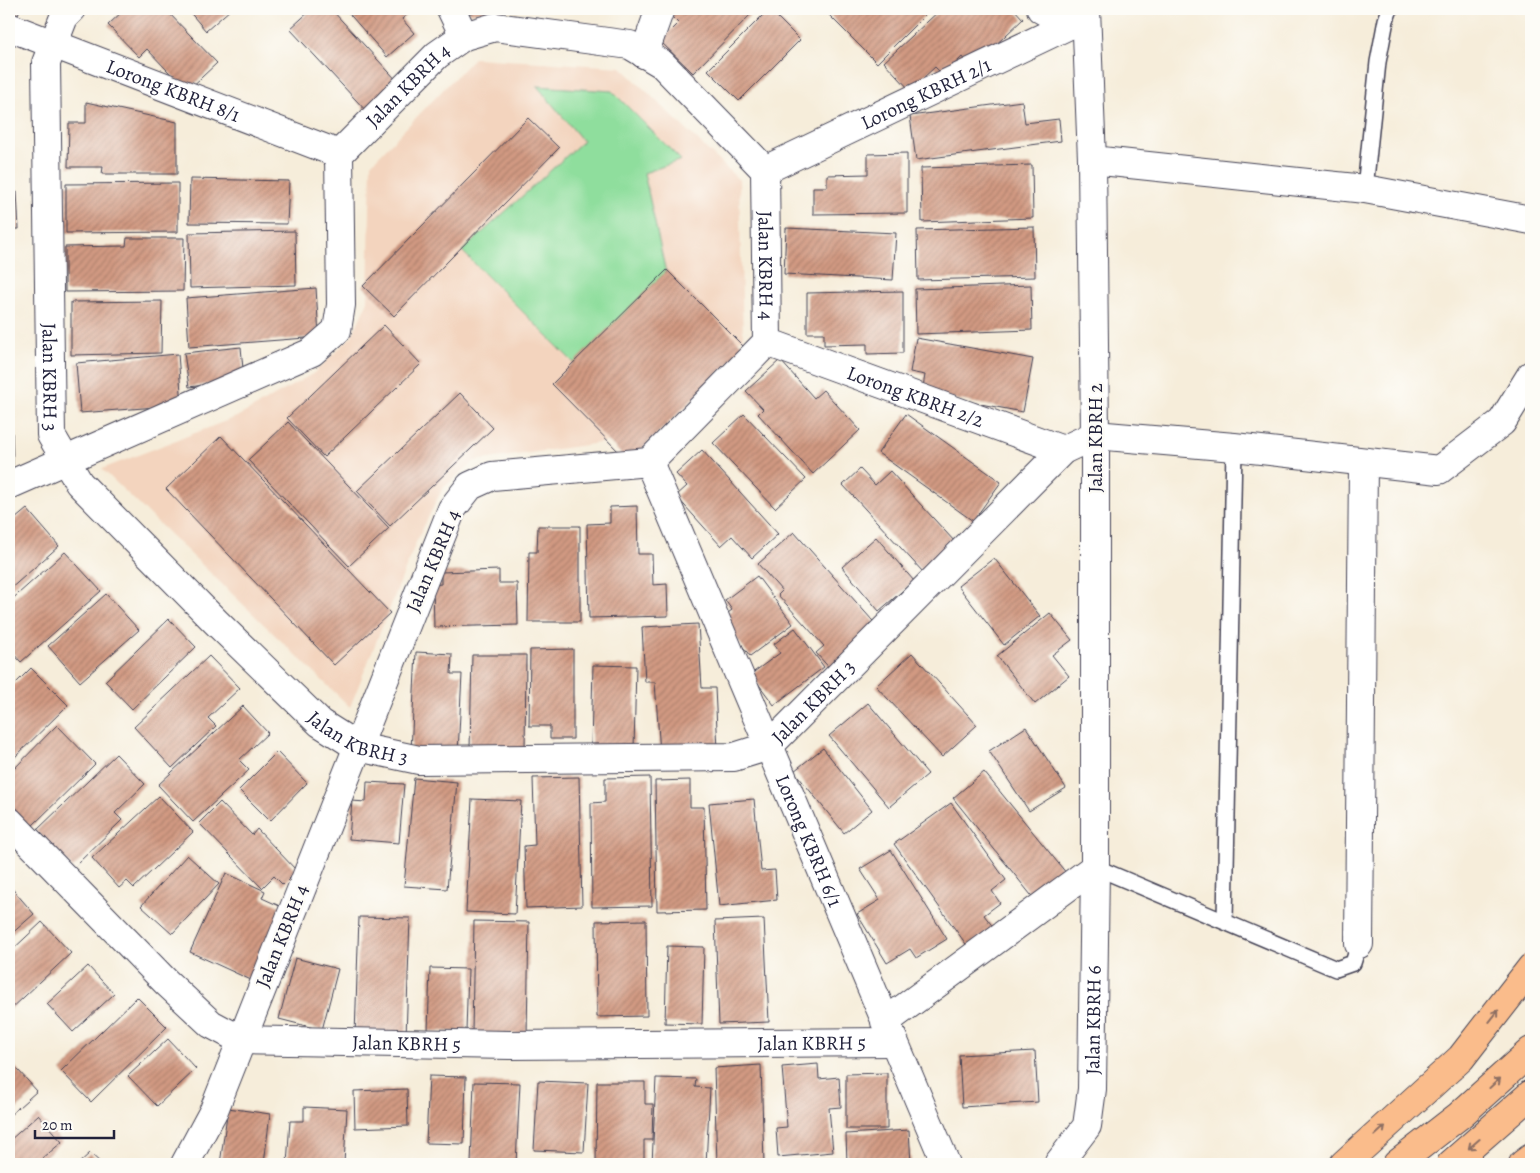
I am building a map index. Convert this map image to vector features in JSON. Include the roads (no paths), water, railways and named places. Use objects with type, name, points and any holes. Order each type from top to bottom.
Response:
[{"type":"main road","points":[[1344,1164],[1461,1058],[1531,968]]},
{"type":"main road","points":[[1397,1164],[1460,1115],[1531,1050]]},
{"type":"main road","points":[[1451,1164],[1531,1094]]},
{"type":"main road","points":[[1523,1164],[1531,1158]]},
{"type":"street","name":"Jalan KBRH 3","points":[[72,9],[64,17],[46,63],[51,435],[79,483],[216,622],[320,724],[358,746],[420,760],[734,758],[769,746],[1063,450],[1095,435]]},
{"type":"street","points":[[451,9],[464,36]]},
{"type":"street","points":[[644,54],[660,9]]},
{"type":"street","points":[[1041,9],[1080,18]]},
{"type":"street","name":"Jalan KBRH 2","points":[[1080,18],[1092,160],[1095,435],[1095,867]]},
{"type":"street","name":"Lorong KBRH 2/1","points":[[765,170],[1080,18]]},
{"type":"street","name":"Lorong KBRH 8/1","points":[[9,27],[53,46],[339,154]]},
{"type":"street","name":"Jalan KBRH 4","points":[[185,1164],[214,1110],[452,510],[470,486],[492,476],[649,462],[767,342],[765,170],[662,64],[630,45],[494,27],[464,36],[437,55],[339,154]]},
{"type":"street","points":[[9,485],[312,352],[337,330],[341,306],[339,154]]},
{"type":"street","points":[[1092,160],[1366,189],[1531,220]]},
{"type":"street","name":"Lorong KBRH 2/2","points":[[767,342],[1063,450]]},
{"type":"street","points":[[1095,435],[1234,447],[1439,470],[1502,422],[1531,375]]},
{"type":"street","name":"Lorong KBRH 6/1","points":[[649,462],[946,1164]]},
{"type":"street","points":[[1359,944],[1363,462]]},
{"type":"street","name":"Jalan KBRH 5","points":[[9,821],[166,982],[211,1024],[241,1040],[509,1045],[889,1032],[1095,867]]},
{"type":"street","name":"Jalan KBRH 6","points":[[1058,1164],[1087,1126],[1092,1089],[1095,867]]},
{"type":"lane","points":[[1366,189],[1378,62],[1390,9]]},
{"type":"lane","points":[[1225,922],[1234,447]]},
{"type":"lane","points":[[1095,867],[1336,969],[1353,963],[1359,944]]}]
